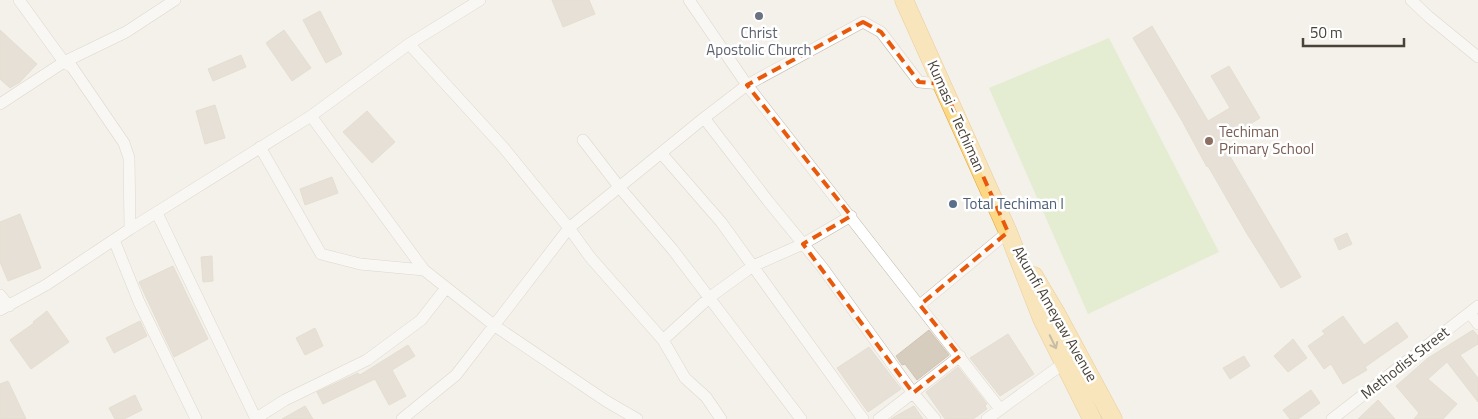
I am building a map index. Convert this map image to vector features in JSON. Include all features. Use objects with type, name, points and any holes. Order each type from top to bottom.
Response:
[{"type":"highway","name":"Kumasi - Techiman","points":[[904,0],[1008,232]]},
{"type":"highway","name":"Akumfi Ameyaw Avenue","points":[[1008,232],[1042,319],[1092,419]]},
{"type":"highway","name":"Akumfi Ameyaw Avenue","points":[[1008,232],[1056,313],[1113,419]]},
{"type":"street","points":[[19,0],[64,62],[72,67],[124,144],[129,158],[130,229]]},
{"type":"street","points":[[0,104],[64,62],[126,32],[175,0]]},
{"type":"street","points":[[0,295],[4,308],[46,285],[130,229],[311,116],[410,44],[480,0]]},
{"type":"street","points":[[688,0],[747,85],[1000,409]]},
{"type":"street","points":[[1411,0],[1478,58]]},
{"type":"street","points":[[402,419],[456,375],[569,228],[747,85],[863,22],[882,32],[920,82],[942,84]]},
{"type":"street","points":[[410,44],[503,147],[569,228],[590,257],[663,340],[685,378],[706,397],[721,419]]},
{"type":"street","points":[[311,116],[424,270],[495,326],[606,401],[637,419]]},
{"type":"street","points":[[704,118],[822,267],[913,393],[935,419]]},
{"type":"street","points":[[583,140],[620,188],[673,250],[801,419]]},
{"type":"street","points":[[260,147],[321,254],[360,264],[424,270]]},
{"type":"street","points":[[660,153],[721,222],[864,419]]},
{"type":"street","points":[[157,213],[256,419],[285,400],[367,360],[421,320],[446,288]]},
{"type":"street","points":[[663,340],[710,297],[753,266],[804,244],[851,216]]},
{"type":"street","points":[[920,305],[1008,232]]},
{"type":"street","points":[[114,240],[139,302],[196,419]]},
{"type":"street","points":[[1474,310],[1478,324]]},
{"type":"street","name":"Methodist Street","points":[[1332,419],[1474,310]]},
{"type":"street","points":[[879,419],[960,356]]},
{"type":"street","points":[[987,419],[1064,363]]},
{"type":"highlighted area","points":[[863,22],[881,32],[919,82],[942,84],[1008,232],[920,305],[960,356],[913,393],[803,244],[851,216],[747,85]]},
{"type":"green space","points":[[1109,38],[1219,252],[1088,314],[989,88]]},
{"type":"building","points":[[552,0],[589,0],[595,14],[563,27]]},
{"type":"building","points":[[320,11],[342,54],[326,63],[303,20]]},
{"type":"building","points":[[1152,26],[1208,121],[1230,108],[1211,76],[1229,66],[1260,118],[1221,141],[1301,277],[1281,288],[1207,167],[1133,38]]},
{"type":"building","points":[[0,30],[37,64],[20,82],[10,88],[0,79]]},
{"type":"building","points":[[284,30],[311,68],[292,81],[266,43]]},
{"type":"building","points":[[241,55],[246,67],[213,81],[208,69]]},
{"type":"building","points":[[215,105],[225,138],[205,144],[196,111]]},
{"type":"building","points":[[367,111],[395,142],[372,163],[343,132]]},
{"type":"building","points":[[332,177],[338,193],[305,205],[300,189]]},
{"type":"building","points":[[20,214],[41,268],[8,281],[0,262],[0,222]]},
{"type":"building","points":[[1347,233],[1352,244],[1339,250],[1334,239]]},
{"type":"building","points":[[212,256],[213,281],[203,282],[201,257]]},
{"type":"building","points":[[173,266],[208,339],[174,357],[139,282]]},
{"type":"building","points":[[47,311],[69,342],[31,369],[10,340]]},
{"type":"building","points":[[1343,316],[1364,345],[1397,322],[1408,337],[1365,367],[1367,370],[1343,384],[1331,364],[1324,369],[1308,346],[1325,334],[1322,331]]},
{"type":"building","points":[[140,321],[147,336],[114,353],[106,338]]},
{"type":"building","points":[[315,328],[323,346],[305,355],[296,338]]},
{"type":"building","points":[[929,330],[949,355],[917,380],[905,364],[902,365],[896,356]]},
{"type":"building","points":[[1473,330],[1478,336],[1478,344],[1460,355],[1478,378],[1478,402],[1447,362],[1428,379],[1457,404],[1443,419],[1414,419],[1419,413],[1396,386],[1428,358]]},
{"type":"building","points":[[1008,334],[1034,374],[1000,396],[970,358]]},
{"type":"building","points":[[1293,339],[1307,358],[1288,372],[1274,356]]},
{"type":"building","points":[[408,345],[415,356],[392,370],[406,396],[389,405],[375,379],[323,404],[317,392],[358,373],[360,375]]},
{"type":"building","points":[[869,347],[901,389],[868,412],[837,368]]},
{"type":"building","points":[[1244,356],[1250,366],[1230,379],[1223,368]]},
{"type":"building","points":[[958,367],[987,404],[985,406],[987,409],[973,419],[945,419],[926,392]]},
{"type":"building","points":[[8,381],[26,419],[0,419],[0,384]]},
{"type":"building","points":[[1311,390],[1320,403],[1298,419],[1290,419],[1283,410]]},
{"type":"building","points":[[135,395],[142,410],[124,419],[115,419],[109,408]]},
{"type":"building","points":[[1378,400],[1395,419],[1358,419]]},
{"type":"building","points":[[305,406],[313,419],[282,419]]},
{"type":"building","points":[[914,406],[923,419],[891,419],[894,417]]},
{"type":"place","name":"Christ Apostolic Church","points":[[759,16]]},
{"type":"place","name":"Techiman Primary School","points":[[1209,141]]},
{"type":"place","name":"Total Techiman I","points":[[953,204]]}]
